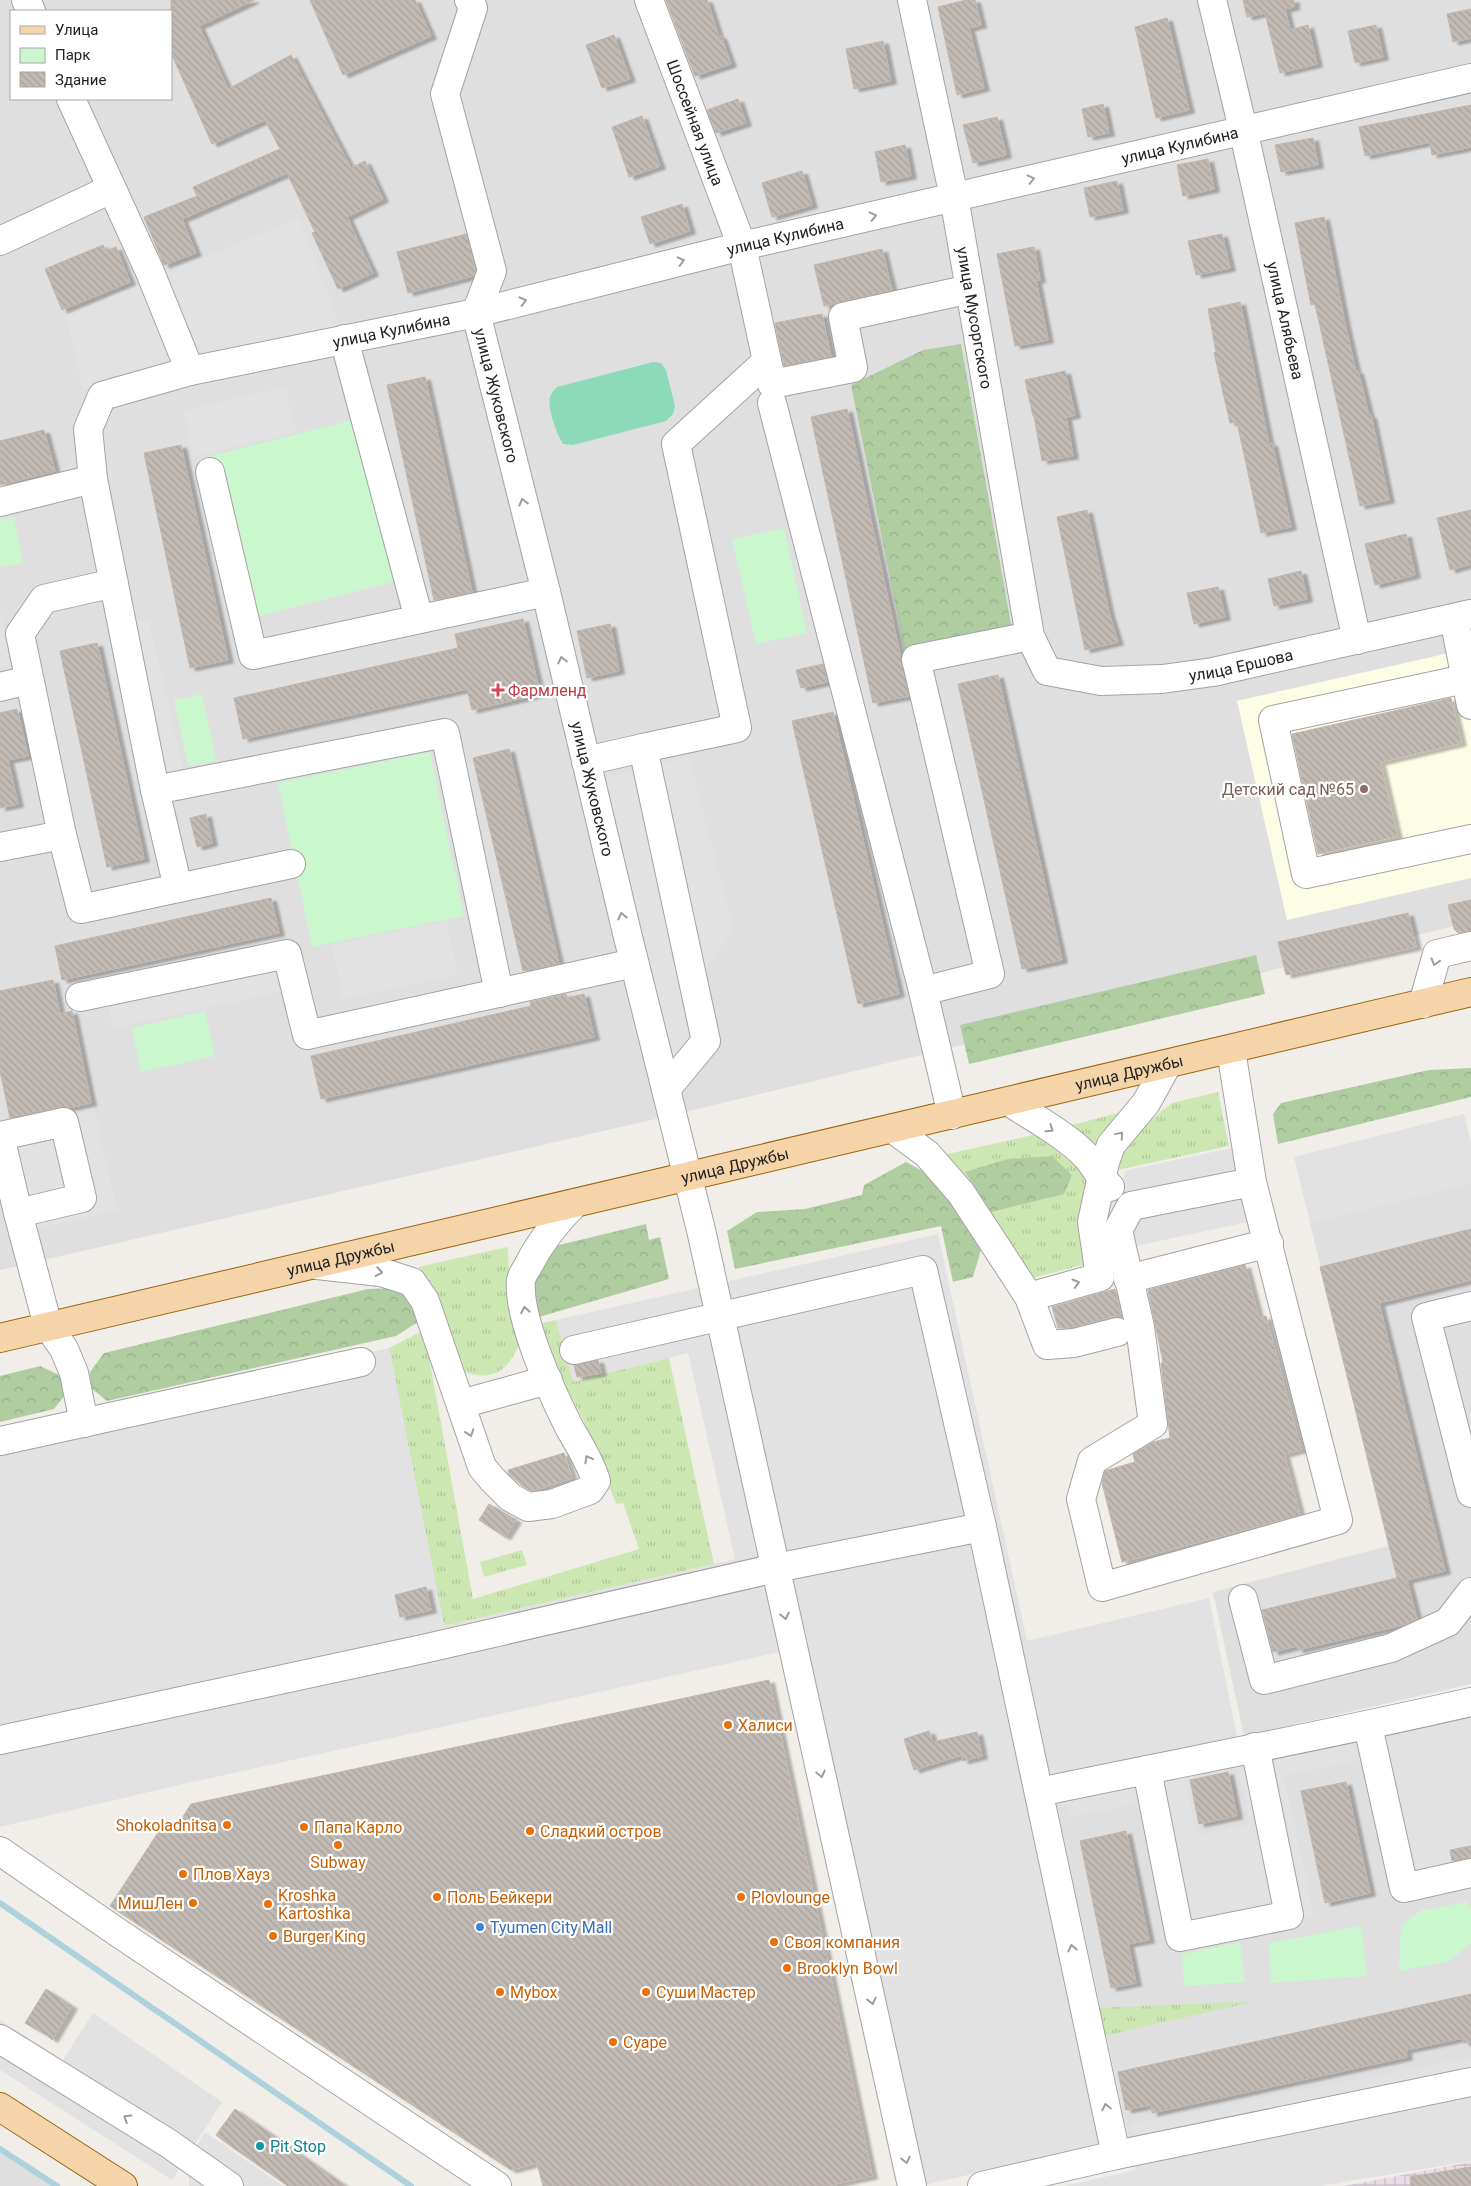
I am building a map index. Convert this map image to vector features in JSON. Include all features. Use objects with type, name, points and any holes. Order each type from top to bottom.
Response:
[{"type":"main road","name":"улица Дружбы","points":[[0,1338],[1231,1050],[1471,992]]},
{"type":"main road","points":[[0,2107],[123,2186]]},
{"type":"street","points":[[469,0],[473,8],[445,94],[492,271],[476,312]]},
{"type":"street","name":"Шоссейная улица","points":[[649,0],[742,246],[772,384],[853,368],[843,317],[970,289]]},
{"type":"street","name":"улица Мусоргского","points":[[912,0],[954,198],[1030,636]]},
{"type":"street","name":"улица Алябьева","points":[[1212,0],[1243,129],[1357,640]]},
{"type":"street","name":"улица Кулибина","points":[[93,479],[88,429],[102,396],[190,371],[476,312],[742,246],[1243,129],[1471,78]]},
{"type":"street","points":[[71,100],[150,272],[190,371]]},
{"type":"street","points":[[0,241],[111,188]]},
{"type":"street","name":"улица Жуковского","points":[[476,312],[546,592],[634,963],[688,1177],[912,2186]]},
{"type":"street","points":[[344,338],[419,619]]},
{"type":"street","points":[[586,761],[737,728],[676,444],[767,361]]},
{"type":"street","points":[[772,403],[923,991],[952,1115]]},
{"type":"street","points":[[210,472],[253,655],[546,592]]},
{"type":"street","points":[[0,502],[93,479],[155,790],[178,888]]},
{"type":"street","points":[[114,583],[44,599],[20,634],[62,834],[81,909],[291,864]]},
{"type":"street","points":[[1462,616],[1465,678],[1471,705]]},
{"type":"street","name":"улица Ершова","points":[[1030,636],[1047,671],[1101,682],[1162,679],[1213,672],[1462,616]]},
{"type":"street","points":[[923,991],[990,974],[916,659],[1030,636]]},
{"type":"street","points":[[1465,678],[1272,720],[1306,874],[1471,839]]},
{"type":"street","points":[[0,687],[29,680]]},
{"type":"street","points":[[155,790],[446,733],[499,993]]},
{"type":"street","points":[[643,748],[706,1040],[667,1088]]},
{"type":"street","points":[[0,847],[62,834]]},
{"type":"street","points":[[1423,1004],[1437,954],[1471,946]]},
{"type":"street","points":[[80,997],[287,954],[307,1035],[634,963]]},
{"type":"street","points":[[1231,1050],[1252,1182],[1270,1243],[1338,1520],[1102,1587],[1081,1499],[1092,1461],[1153,1424],[1140,1327],[1118,1230],[1132,1206],[1252,1182]]},
{"type":"street","points":[[1029,1297],[1100,1277],[1092,1222],[1101,1179],[1111,1145],[1146,1103],[1167,1064]]},
{"type":"street","points":[[1009,1102],[1052,1129],[1086,1156],[1101,1179],[1132,1206]]},
{"type":"street","points":[[18,1213],[82,1198],[64,1122],[0,1136],[18,1213],[48,1326],[64,1349],[74,1373],[84,1423]]},
{"type":"street","points":[[893,1129],[927,1154],[961,1193],[1029,1297],[1047,1345],[1074,1343],[1117,1332]]},
{"type":"street","points":[[313,1264],[381,1272],[412,1282],[425,1301],[482,1467],[510,1497],[528,1507],[552,1504],[590,1490],[596,1481],[591,1465],[569,1427],[528,1330],[521,1279],[534,1252],[554,1225],[575,1203]]},
{"type":"street","points":[[1128,1278],[1270,1243]]},
{"type":"street","points":[[574,1350],[923,1270],[982,1528],[1116,2155]]},
{"type":"street","points":[[1471,1306],[1426,1317],[1471,1493]]},
{"type":"street","points":[[0,1441],[362,1362]]},
{"type":"street","points":[[461,1404],[548,1380]]},
{"type":"street","points":[[0,1740],[423,1649],[776,1568],[982,1528]]},
{"type":"street","points":[[1243,1599],[1264,1680],[1391,1648],[1448,1622],[1471,1592]]},
{"type":"street","points":[[1039,1792],[1470,1705]]},
{"type":"street","points":[[1368,1726],[1404,1888],[1471,1873]]},
{"type":"street","points":[[1147,1770],[1180,1937],[1289,1915],[1255,1747]]},
{"type":"street","points":[[0,1851],[497,2186]]},
{"type":"street","points":[[0,2039],[168,2143],[229,2186]]},
{"type":"street","points":[[982,2186],[1116,2155],[1471,2082]]},
{"type":"shaded area","points":[[0,0],[1471,0],[1471,922],[673,1115],[0,1270]]},
{"type":"shaded area","points":[[299,218],[341,329],[83,390],[66,315]]},
{"type":"shaded area","points":[[285,387],[296,432],[194,457],[183,411]]},
{"type":"shaded area","points":[[0,606],[11,665],[0,667]]},
{"type":"shaded area","points":[[130,616],[149,622],[183,768],[166,772]]},
{"type":"shaded area","name":"Детский сад №65","points":[[1471,648],[1471,878],[1287,920],[1237,701]]},
{"type":"shaded area","points":[[689,756],[733,930],[704,973],[716,1037],[674,1071],[604,779]]},
{"type":"shaded area","points":[[446,921],[458,975],[343,999],[332,945]]},
{"type":"shaded area","points":[[275,971],[279,992],[113,1028],[109,1008]]},
{"type":"shaded area","points":[[93,1104],[117,1210],[8,1235],[0,1203],[0,1125]]},
{"type":"shaded area","points":[[1464,1114],[1471,1142],[1471,1183],[1310,1223],[1294,1157]]},
{"type":"shaded area","points":[[1232,1148],[1248,1222],[1112,1251],[1105,1217],[1127,1170]]},
{"type":"shaded area","points":[[1471,1183],[1471,1684],[1244,1736],[1213,1592],[1388,1546],[1310,1223]]},
{"type":"shaded area","points":[[938,1234],[1027,1641],[1209,1598],[1237,1736],[1047,1778],[1120,2140],[920,2186],[798,1648],[179,1785],[0,1827],[0,1436],[389,1348],[444,1626],[735,1559],[688,1353],[573,1382],[556,1320]]},
{"type":"shaded area","points":[[1471,1692],[1471,2153],[1139,2186],[1052,1783]]},
{"type":"shaded area","points":[[1471,1713],[1471,1883],[1397,1899],[1362,1737]]},
{"type":"shaded area","points":[[1356,1720],[1364,1759],[1284,1776],[1314,1917],[1174,1947],[1144,1802],[1068,1818],[1061,1783],[1181,1757],[1197,1835],[1250,1824],[1234,1746]]},
{"type":"shaded area","points":[[93,2013],[222,2102],[172,2180],[0,2070],[0,2020],[63,2060]]},
{"type":"shaded area","points":[[1471,2057],[1471,2161],[1320,2186],[1064,2186],[1140,2169],[1131,2124]]},
{"type":"shaded area","points":[[205,2132],[283,2186],[189,2186],[188,2161]]},
{"type":"shaded area","points":[[0,2152],[55,2186],[0,2186]]},
{"type":"shaded area","points":[[1471,2162],[1471,2186],[1344,2186]]},
{"type":"green space","points":[[961,344],[1012,630],[905,652],[851,385],[923,350]]},
{"type":"green space","points":[[653,362],[661,363],[666,370],[675,406],[673,414],[666,421],[573,445],[563,444],[555,428],[549,402],[550,396],[557,387]]},
{"type":"green space","points":[[357,419],[397,581],[251,618],[210,456]]},
{"type":"green space","points":[[14,517],[23,563],[0,567],[0,520]]},
{"type":"green space","points":[[784,528],[807,633],[756,644],[732,539]]},
{"type":"green space","points":[[202,694],[216,761],[188,766],[174,700]]},
{"type":"green space","points":[[430,752],[464,916],[312,947],[278,783]]},
{"type":"green space","points":[[1256,955],[1265,994],[969,1064],[960,1025]]},
{"type":"green space","points":[[205,1011],[215,1056],[141,1072],[132,1028]]},
{"type":"green space","points":[[1471,1068],[1471,1097],[1278,1144],[1273,1114],[1281,1103],[1429,1070]]},
{"type":"green space","points":[[1218,1092],[1229,1146],[1113,1171],[1118,1155],[1138,1130],[1172,1103]]},
{"type":"green space","points":[[1129,1110],[1095,1152],[1068,1126]]},
{"type":"green space","points":[[1037,1134],[1087,1176],[1086,1264],[1033,1278],[943,1155]]},
{"type":"green space","points":[[1052,1156],[1072,1175],[1064,1194],[991,1212],[965,1172],[1008,1159]]},
{"type":"green space","points":[[906,1162],[943,1182],[983,1243],[973,1277],[953,1282],[941,1226],[735,1269],[727,1231],[757,1212],[805,1209],[862,1195],[864,1185]]},
{"type":"green space","points":[[646,1224],[649,1240],[660,1237],[669,1279],[539,1317],[531,1279],[555,1246]]},
{"type":"green space","points":[[508,1247],[510,1314],[519,1345],[509,1362],[497,1373],[482,1376],[462,1371],[441,1304],[435,1291],[418,1267]]},
{"type":"green space","points":[[394,1288],[411,1297],[421,1320],[396,1336],[107,1401],[91,1388],[90,1372],[104,1353],[368,1289]]},
{"type":"green space","points":[[556,1320],[573,1381],[669,1358],[714,1564],[444,1626],[389,1348],[424,1330],[473,1599],[639,1549],[623,1503],[616,1504],[582,1417],[542,1344],[537,1324]]},
{"type":"green space","points":[[40,1366],[59,1375],[65,1395],[54,1409],[0,1422],[0,1376]]},
{"type":"green space","points":[[522,1550],[527,1565],[484,1577],[480,1562]]},
{"type":"green space","points":[[1467,1902],[1471,1909],[1471,1944],[1447,1962],[1399,1971],[1401,1925],[1422,1910]]},
{"type":"green space","points":[[1361,1926],[1367,1976],[1271,1983],[1269,1943]]},
{"type":"green space","points":[[1240,1942],[1245,1982],[1184,1986],[1182,1954]]},
{"type":"green space","points":[[1256,2001],[1104,2036],[1097,2008]]},
{"type":"building","points":[[171,0],[254,0],[199,26],[228,89],[291,55],[351,168],[365,161],[383,199],[347,217],[373,273],[338,289],[312,233],[315,232],[287,173],[182,219],[196,253],[164,265],[144,217],[197,196],[193,187],[280,149],[265,120],[212,144],[172,55]]},
{"type":"building","points":[[310,0],[415,0],[431,36],[343,75]]},
{"type":"building","points":[[666,0],[707,0],[719,37],[721,36],[731,64],[695,76]]},
{"type":"building","points":[[966,0],[975,0],[981,25],[969,28],[984,88],[957,95],[938,7]]},
{"type":"building","points":[[1243,0],[1294,0],[1294,7],[1285,9],[1290,30],[1308,25],[1317,64],[1280,73],[1265,13],[1247,17]]},
{"type":"building","points":[[1471,9],[1471,38],[1453,42],[1447,14]]},
{"type":"building","points":[[1167,18],[1189,110],[1156,118],[1135,27]]},
{"type":"building","points":[[1376,25],[1383,57],[1355,63],[1348,31]]},
{"type":"building","points":[[614,35],[630,79],[602,88],[586,45]]},
{"type":"building","points":[[883,41],[891,81],[854,89],[846,49]]},
{"type":"building","points":[[738,99],[746,123],[716,133],[707,110]]},
{"type":"building","points":[[1103,104],[1109,133],[1088,137],[1082,109]]},
{"type":"building","points":[[1471,105],[1471,147],[1432,155],[1430,142],[1365,156],[1359,127]]},
{"type":"building","points":[[642,116],[660,166],[629,177],[612,127]]},
{"type":"building","points":[[997,117],[1006,155],[973,163],[963,125]]},
{"type":"building","points":[[1313,138],[1318,165],[1281,172],[1275,145]]},
{"type":"building","points":[[905,145],[911,176],[881,182],[875,152]]},
{"type":"building","points":[[1208,159],[1214,189],[1183,196],[1177,165]]},
{"type":"building","points":[[802,171],[812,205],[772,217],[762,183]]},
{"type":"building","points":[[1117,181],[1123,210],[1090,217],[1084,188]]},
{"type":"building","points":[[682,204],[690,231],[650,244],[641,217]]},
{"type":"building","points":[[1324,217],[1356,372],[1358,371],[1369,415],[1371,415],[1389,500],[1360,506],[1315,304],[1311,305],[1295,223]]},
{"type":"building","points":[[466,234],[476,270],[473,276],[408,293],[397,252]]},
{"type":"building","points":[[1222,234],[1230,268],[1196,275],[1188,241]]},
{"type":"building","points":[[103,245],[106,251],[116,247],[130,282],[62,310],[45,269]]},
{"type":"building","points":[[1034,247],[1040,280],[1036,280],[1048,340],[1015,346],[997,254]]},
{"type":"building","points":[[882,249],[892,290],[824,306],[814,265]]},
{"type":"building","points":[[1240,302],[1269,444],[1272,443],[1291,527],[1261,533],[1237,422],[1230,423],[1214,353],[1216,352],[1208,309]]},
{"type":"building","points":[[822,314],[831,357],[784,366],[775,323]]},
{"type":"building","points":[[1065,371],[1075,415],[1066,417],[1073,456],[1042,461],[1025,380]]},
{"type":"building","points":[[425,377],[472,592],[434,600],[387,385]]},
{"type":"building","points":[[847,409],[909,696],[873,703],[811,417]]},
{"type":"building","points":[[44,430],[55,471],[0,485],[0,441]]},
{"type":"building","points":[[181,445],[228,660],[190,668],[144,453]]},
{"type":"building","points":[[1087,510],[1109,613],[1118,642],[1085,650],[1057,517]]},
{"type":"building","points":[[1471,510],[1471,564],[1450,570],[1437,518]]},
{"type":"building","points":[[1406,534],[1415,575],[1375,585],[1365,544]]},
{"type":"building","points":[[1301,571],[1307,599],[1274,606],[1268,579]]},
{"type":"building","points":[[1218,587],[1225,617],[1194,624],[1187,593]]},
{"type":"building","points":[[523,619],[540,694],[472,710],[467,689],[243,739],[234,698],[458,648],[455,634]]},
{"type":"building","points":[[610,624],[619,671],[587,678],[577,631]]},
{"type":"building","points":[[97,643],[144,859],[107,867],[60,651]]},
{"type":"building","points":[[823,664],[827,682],[801,688],[796,670]]},
{"type":"building","points":[[998,675],[1062,960],[1022,969],[958,684]]},
{"type":"building","points":[[1451,698],[1461,743],[1380,762],[1397,836],[1318,854],[1292,734]]},
{"type":"building","points":[[17,709],[28,756],[8,760],[18,804],[0,808],[0,713]]},
{"type":"building","points":[[833,712],[899,994],[858,1004],[792,721]]},
{"type":"building","points":[[509,749],[559,964],[523,971],[473,758]]},
{"type":"building","points":[[206,814],[212,843],[197,847],[190,818]]},
{"type":"building","points":[[271,898],[279,933],[62,980],[55,946]]},
{"type":"building","points":[[1471,900],[1471,931],[1458,933],[1454,929],[1448,905]]},
{"type":"building","points":[[1408,913],[1416,947],[1286,975],[1278,942]]},
{"type":"building","points":[[53,980],[60,1014],[72,1011],[91,1103],[69,1108],[61,1107],[10,1118],[0,1071],[0,991]]},
{"type":"building","points":[[566,994],[567,998],[584,994],[594,1037],[321,1099],[311,1056],[531,1006],[530,1002]]},
{"type":"building","points":[[1471,1229],[1471,1280],[1379,1303],[1445,1571],[1407,1580],[1417,1619],[1406,1624],[1298,1650],[1297,1646],[1273,1652],[1262,1610],[1397,1578],[1320,1267]]},
{"type":"building","points":[[1245,1265],[1259,1318],[1266,1316],[1301,1450],[1284,1454],[1300,1515],[1122,1562],[1102,1483],[1105,1471],[1135,1462],[1133,1454],[1153,1442],[1170,1438],[1161,1363],[1163,1362],[1148,1290]]},
{"type":"building","points":[[1115,1289],[1121,1314],[1071,1328],[1058,1328],[1052,1307]]},
{"type":"building","points":[[598,1360],[601,1373],[577,1377],[574,1365]]},
{"type":"building","points":[[564,1453],[572,1478],[531,1491],[509,1474],[508,1470]]},
{"type":"building","points":[[489,1504],[516,1520],[505,1537],[479,1520]]},
{"type":"building","points":[[426,1587],[431,1610],[400,1617],[395,1595]]},
{"type":"building","name":"Tyumen City Mall","points":[[769,1680],[872,2176],[826,2186],[543,2186],[537,2163],[511,2170],[110,1906],[163,1825],[174,1831],[191,1804]]},
{"type":"building","points":[[929,1731],[933,1742],[977,1732],[982,1756],[963,1761],[962,1755],[914,1770],[904,1739]]},
{"type":"building","points":[[1228,1772],[1237,1816],[1199,1824],[1190,1780]]},
{"type":"building","points":[[1346,1782],[1370,1893],[1325,1903],[1301,1791]]},
{"type":"building","points":[[1126,1831],[1149,1940],[1128,1944],[1136,1983],[1111,1988],[1080,1841]]},
{"type":"building","points":[[1471,1846],[1471,1858],[1452,1861],[1450,1850]]},
{"type":"building","points":[[46,1989],[72,2006],[52,2040],[25,2023]]},
{"type":"building","points":[[1471,1994],[1471,2042],[1464,2043],[1463,2038],[1406,2050],[1407,2057],[1152,2113],[1151,2105],[1126,2110],[1118,2072]]},
{"type":"building","name":"Pit Stop","points":[[235,2109],[346,2186],[288,2186],[216,2135]]},
{"type":"building","points":[[1471,2167],[1471,2186],[1411,2186],[1410,2177]]},
{"type":"waterway","points":[[0,1903],[411,2186]]},
{"type":"waterway","points":[[0,2149],[57,2186]]},
{"type":"place","name":"Фармленд","points":[[498,690]]},
{"type":"place","name":"Детский сад №65","points":[[1364,789]]},
{"type":"place","name":"Халиси","points":[[728,1725]]},
{"type":"place","name":"Shokoladnitsa","points":[[227,1825]]},
{"type":"place","name":"Папа Карло","points":[[304,1827]]},
{"type":"place","name":"Сладкий остров","points":[[530,1831]]},
{"type":"place","name":"Subway","points":[[338,1845]]},
{"type":"place","name":"Плов Хауз","points":[[183,1874]]},
{"type":"place","name":"Поль Бейкери","points":[[437,1897]]},
{"type":"place","name":"Plovlounge","points":[[741,1897]]},
{"type":"place","name":"МишЛен","points":[[193,1903]]},
{"type":"place","name":"Kroshka Kartoshka","points":[[268,1904]]},
{"type":"place","name":"Tyumen City Mall","points":[[480,1927]]},
{"type":"place","name":"Burger King","points":[[273,1936]]},
{"type":"place","name":"Своя компания","points":[[774,1942]]},
{"type":"place","name":"Brooklyn Bowl","points":[[787,1968]]},
{"type":"place","name":"Mybox","points":[[500,1992]]},
{"type":"place","name":"Суши Мастер","points":[[646,1992]]},
{"type":"place","name":"Суаре","points":[[613,2042]]},
{"type":"place","name":"Pit Stop","points":[[260,2146]]}]
